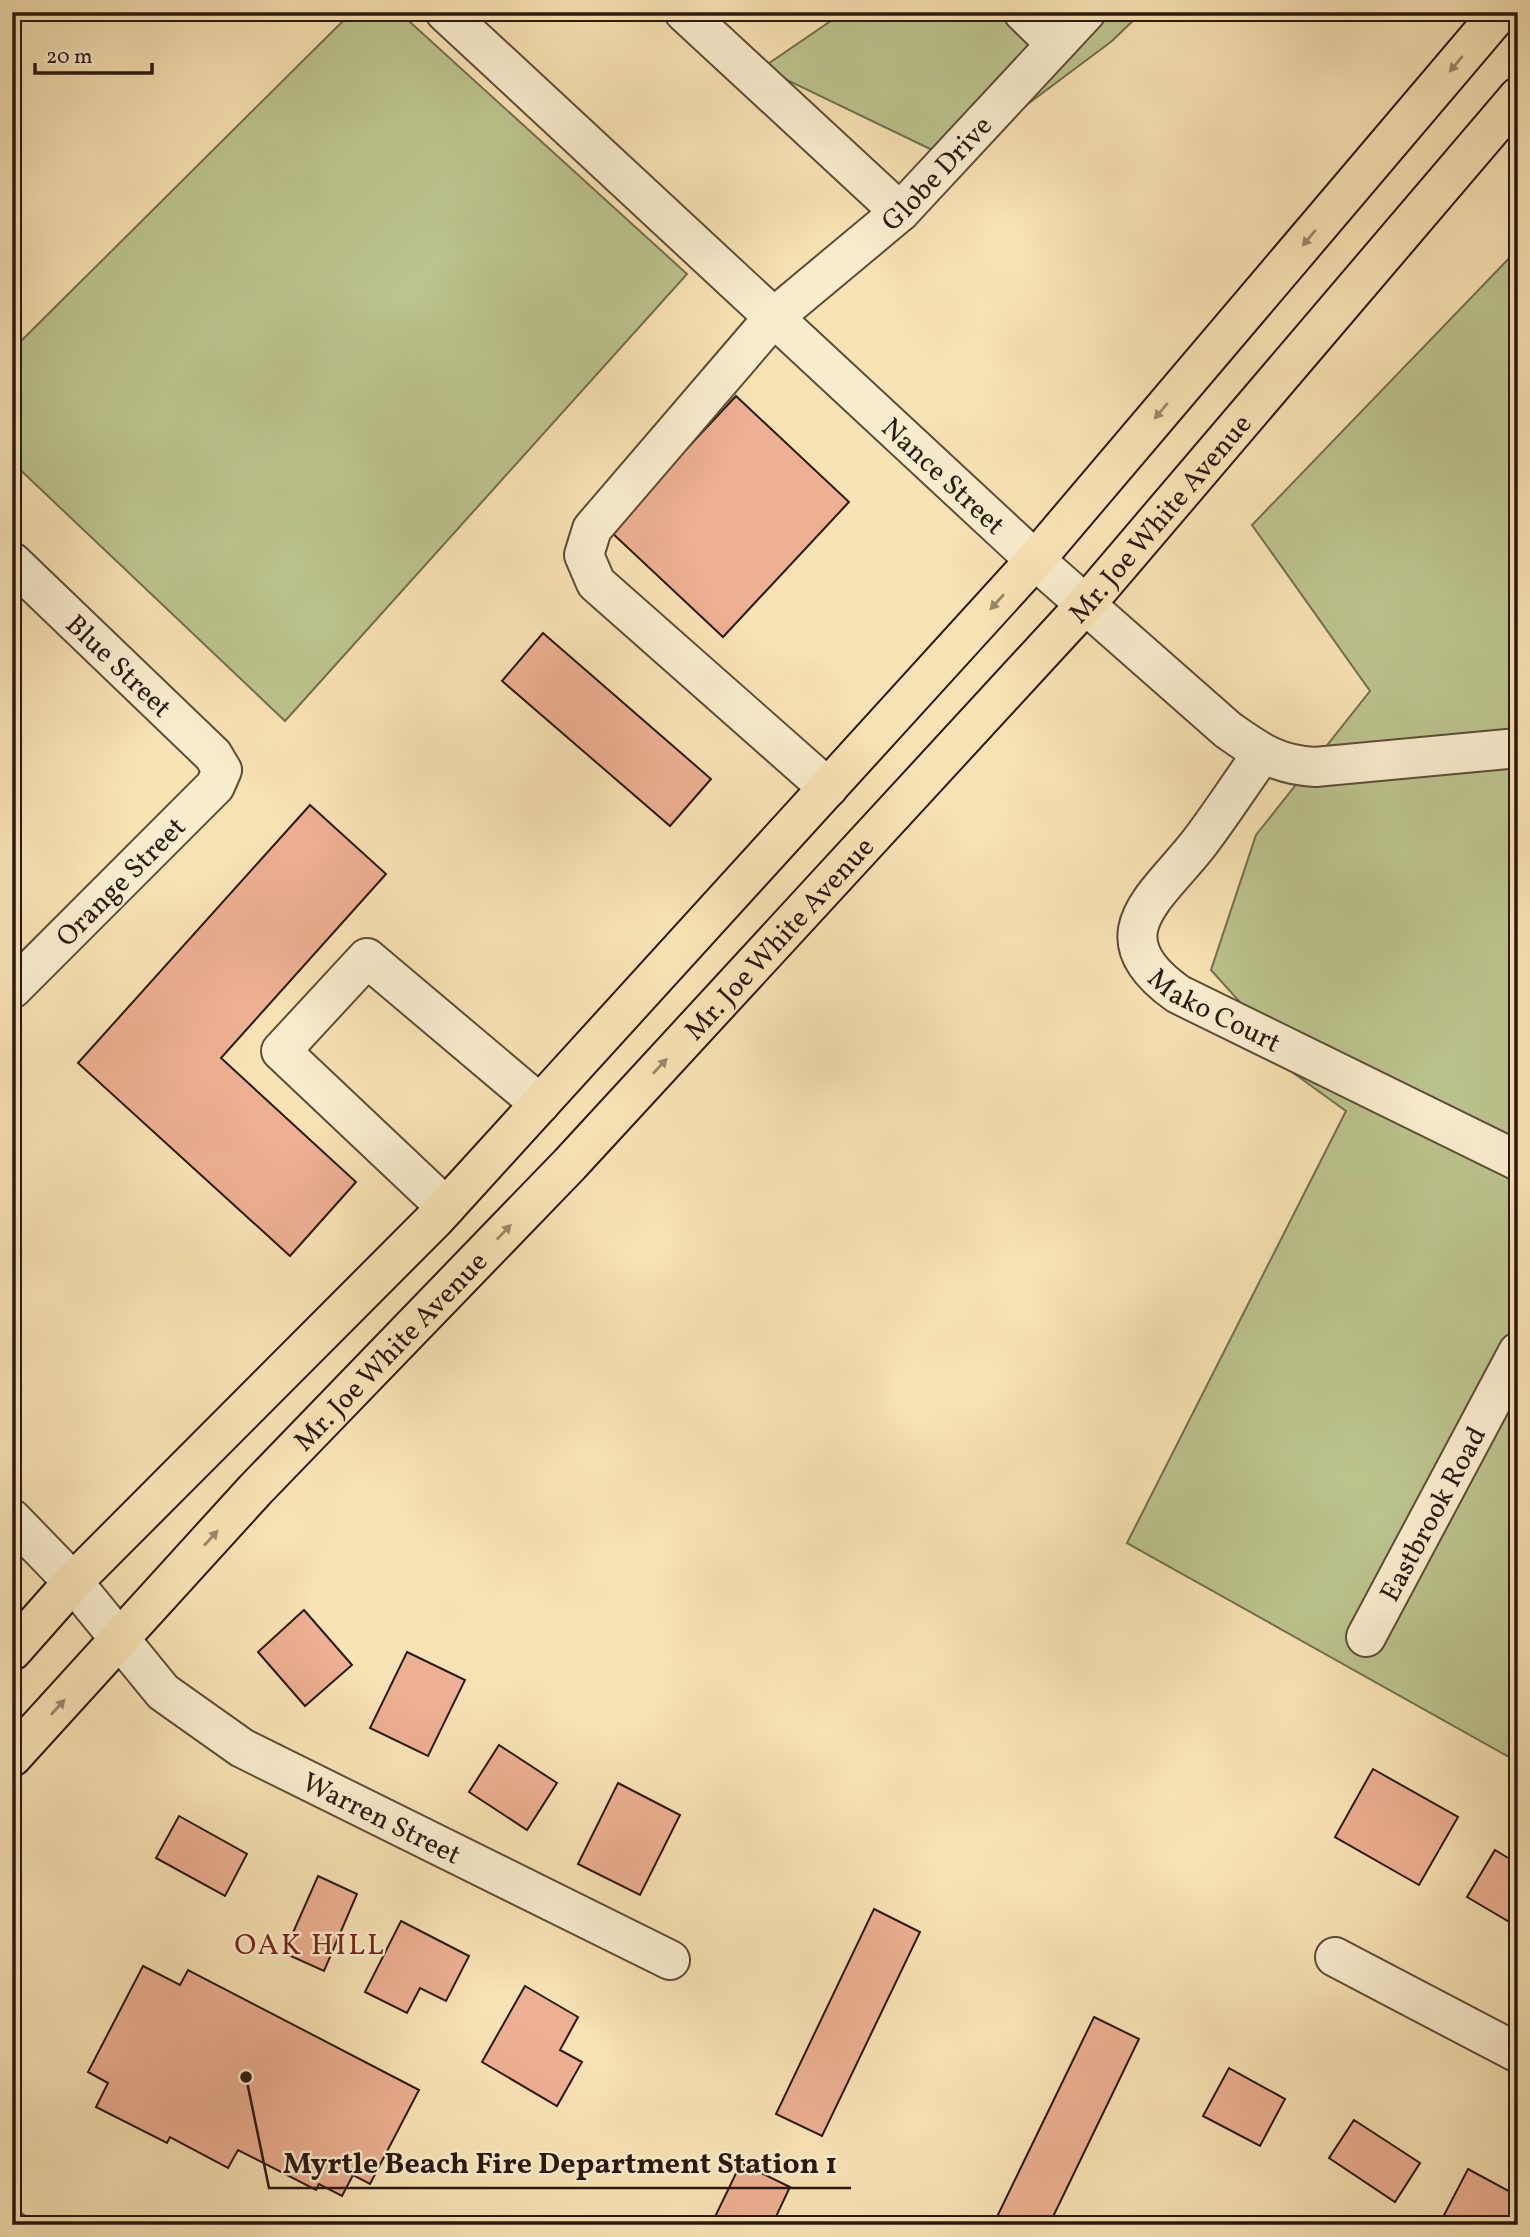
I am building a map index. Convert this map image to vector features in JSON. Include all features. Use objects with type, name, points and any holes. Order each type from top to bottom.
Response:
[{"type":"main road","name":"Mr. Joe White Avenue","points":[[12,1651],[73,1582],[446,1207],[1035,560],[1500,12]]},
{"type":"main road","name":"Mr. Joe White Avenue","points":[[12,1757],[255,1490],[570,1164],[1086,604],[1518,97]]},
{"type":"street","name":"Nance Street","points":[[445,12],[1035,560],[1228,730],[1262,754],[1293,766],[1315,767],[1518,748]]},
{"type":"street","points":[[684,12],[900,212]]},
{"type":"street","points":[[1023,12],[1056,44]]},
{"type":"street","name":"Globe Drive","points":[[828,788],[596,583],[584,555],[592,529],[774,318],[900,212],[1086,12]]},
{"type":"street","name":"Blue Street","points":[[12,562],[213,755],[222,770]]},
{"type":"street","name":"Mako Court","points":[[1262,754],[1199,843],[1143,911],[1138,940],[1146,965],[1157,979],[1178,994],[1518,1161]]},
{"type":"street","name":"Orange Street","points":[[12,989],[215,786],[222,770]]},
{"type":"street","points":[[446,1207],[281,1051],[368,958],[540,1104]]},
{"type":"street","name":"Eastbrook Road","points":[[1366,1637],[1518,1352]]},
{"type":"street","name":"Warren Street","points":[[12,1519],[73,1582],[163,1692],[242,1748],[670,1960]]},
{"type":"street","points":[[1335,1957],[1518,2053]]},
{"type":"green space","points":[[352,12],[399,12],[687,274],[285,721],[12,462],[12,350]]},
{"type":"green space","points":[[844,12],[1142,12],[1112,41],[953,160],[762,68]]},
{"type":"green space","points":[[1518,249],[1518,1762],[1127,1543],[1346,1111],[1292,1072],[1292,1060],[1211,970],[1256,835],[1370,691],[1252,525]]},
{"type":"green space","points":[[12,2206],[38,2225],[12,2225]]},
{"type":"building","points":[[736,396],[849,502],[723,637],[610,531]]},
{"type":"building","points":[[543,633],[711,779],[670,826],[502,681]]},
{"type":"building","points":[[310,805],[386,874],[221,1058],[356,1182],[290,1256],[78,1063]]},
{"type":"building","points":[[304,1610],[352,1665],[305,1706],[258,1652]]},
{"type":"building","points":[[407,1652],[465,1680],[428,1756],[370,1728]]},
{"type":"building","points":[[499,1745],[557,1783],[527,1830],[469,1792]]},
{"type":"building","points":[[1373,1769],[1458,1817],[1419,1885],[1335,1837]]},
{"type":"building","points":[[618,1783],[680,1815],[640,1895],[578,1864]]},
{"type":"building","points":[[179,1816],[247,1854],[225,1896],[156,1858]]},
{"type":"building","points":[[1495,1850],[1518,1864],[1518,1927],[1467,1897]]},
{"type":"building","points":[[318,1876],[357,1894],[324,1971],[284,1953]]},
{"type":"building","points":[[874,1909],[920,1932],[822,2136],[776,2114]]},
{"type":"building","points":[[401,1921],[469,1956],[446,2001],[420,1988],[407,2013],[365,1992]]},
{"type":"building","points":[[143,1966],[180,1985],[188,1970],[419,2090],[370,2184],[353,2175],[342,2196],[319,2184],[316,2190],[238,2150],[228,2168],[170,2137],[167,2143],[96,2107],[108,2083],[88,2072]]},
{"type":"building","points":[[525,1986],[578,2017],[560,2050],[582,2062],[557,2106],[482,2062]]},
{"type":"building","points":[[1094,2017],[1139,2039],[1049,2225],[993,2225]]},
{"type":"building","points":[[1229,2068],[1285,2099],[1260,2146],[1203,2116]]},
{"type":"building","points":[[1354,2120],[1420,2163],[1395,2202],[1329,2158]]},
{"type":"building","points":[[741,2163],[790,2187],[772,2225],[711,2225]]},
{"type":"building","points":[[1468,2169],[1518,2196],[1518,2225],[1453,2225],[1442,2219]]},
{"type":"place","name":"Myrtle Beach Fire Department Station 1","points":[[246,2077]]},
{"type":"district","name":"OAK HILL","points":[[310,1944]]}]
